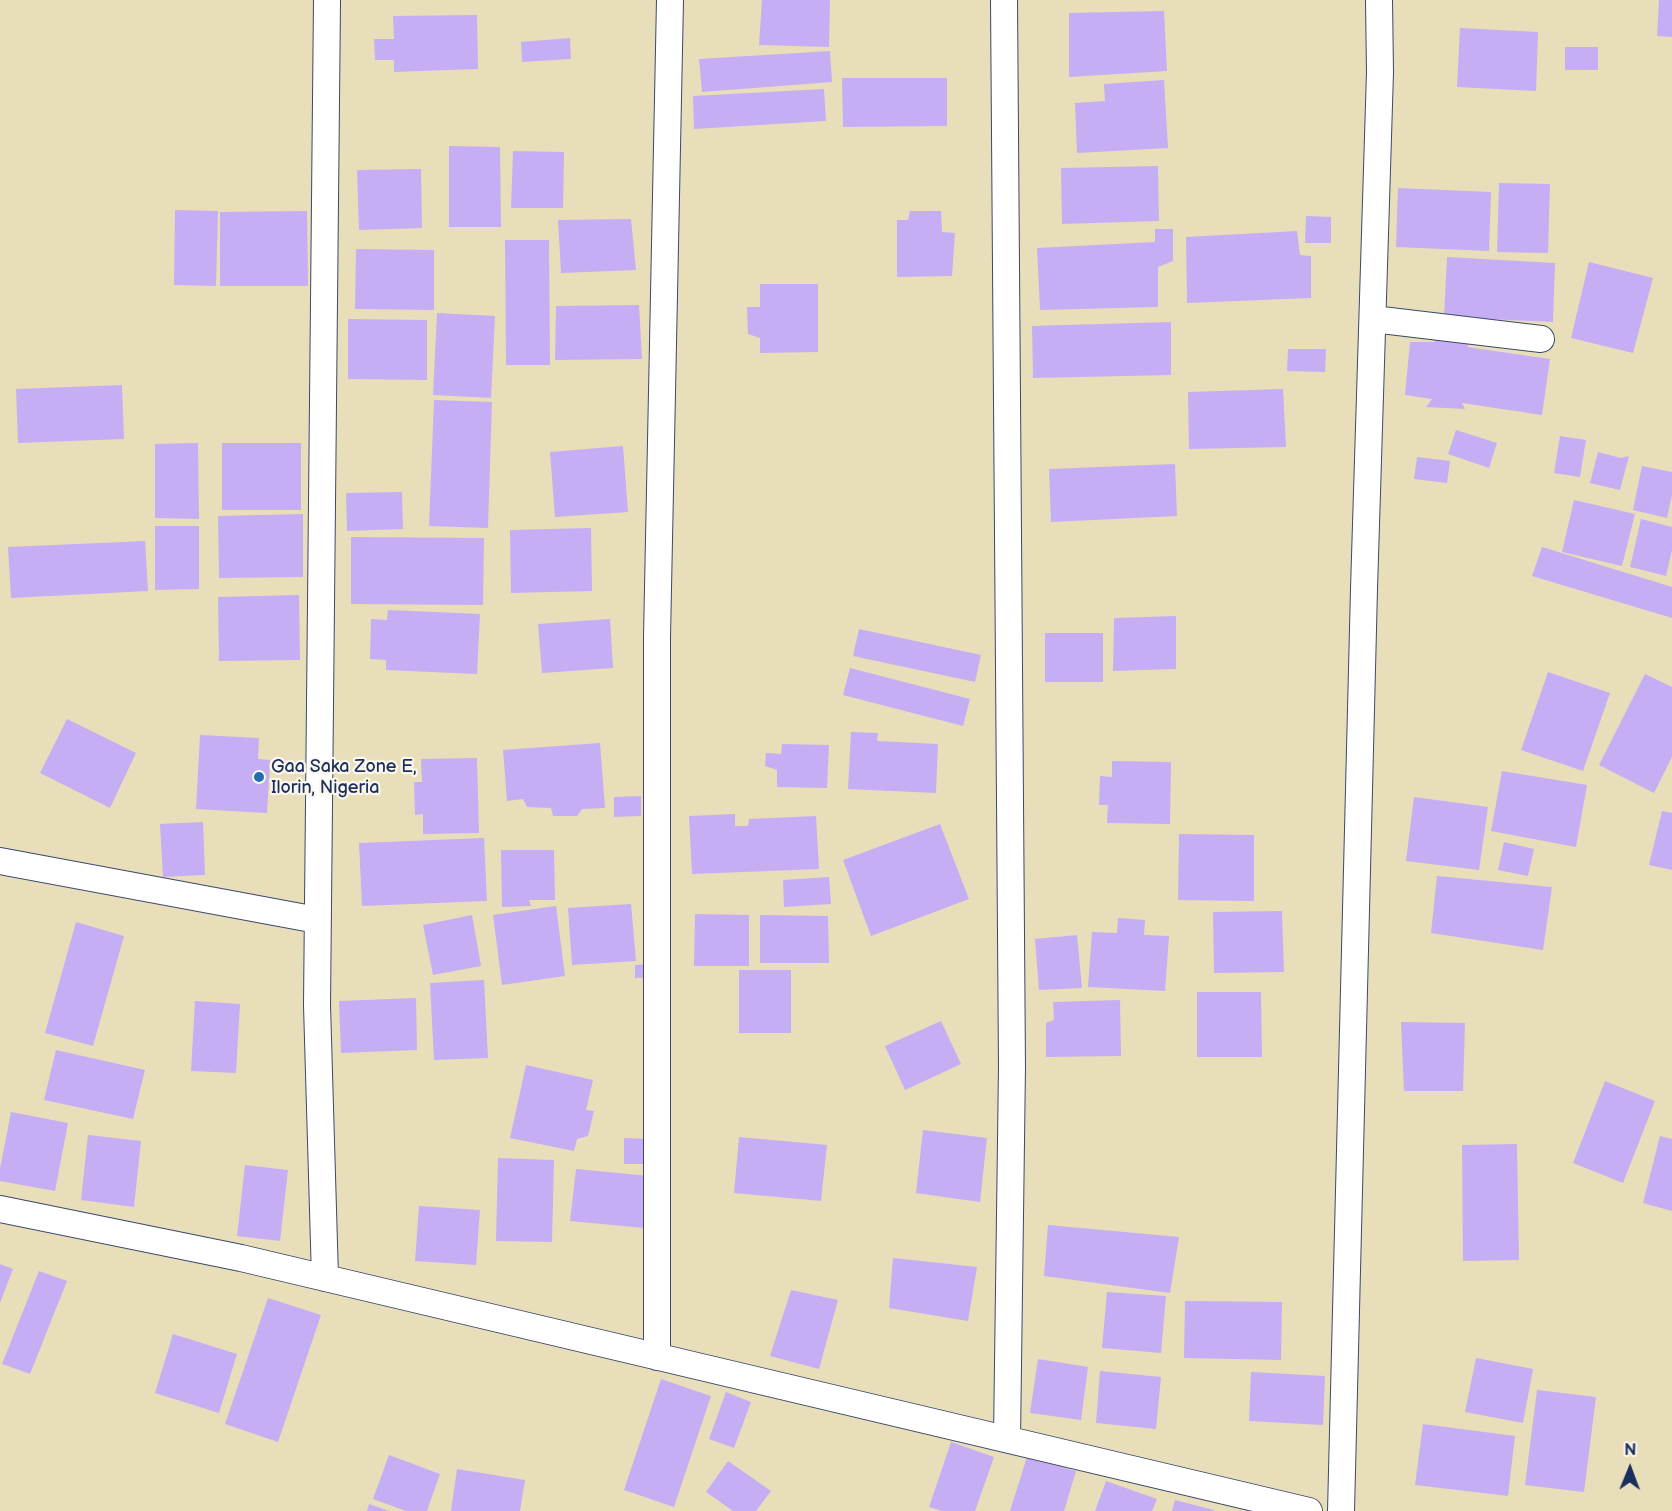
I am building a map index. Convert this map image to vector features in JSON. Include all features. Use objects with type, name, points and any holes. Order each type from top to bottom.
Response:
[{"type":"street","points":[[325,1278],[317,1005],[317,920],[327,0]]},
{"type":"street","points":[[657,1357],[657,637],[670,0]]},
{"type":"street","points":[[1004,0],[1012,1066],[1007,1439]]},
{"type":"street","points":[[1341,1511],[1365,578],[1374,319],[1380,72],[1379,0]]},
{"type":"street","points":[[1374,319],[1541,339]]},
{"type":"street","points":[[0,861],[317,920]]},
{"type":"street","points":[[0,1209],[241,1258],[1309,1511]]},
{"type":"building","points":[[762,0],[830,0],[829,47],[759,45]]},
{"type":"building","points":[[1659,0],[1672,0],[1672,37],[1657,36]]},
{"type":"building","points":[[1164,11],[1167,71],[1069,77],[1069,13]]},
{"type":"building","points":[[477,15],[478,69],[394,72],[394,60],[375,60],[374,39],[394,39],[393,16]]},
{"type":"building","points":[[1460,28],[1538,32],[1536,91],[1457,87]]},
{"type":"building","points":[[570,38],[571,59],[522,62],[521,42]]},
{"type":"building","points":[[1565,47],[1598,47],[1598,70],[1565,70]]},
{"type":"building","points":[[830,51],[832,82],[702,92],[699,59]]},
{"type":"building","points":[[842,78],[947,78],[947,126],[843,127]]},
{"type":"building","points":[[1164,80],[1168,148],[1077,153],[1075,103],[1105,101],[1104,84]]},
{"type":"building","points":[[824,89],[826,121],[694,129],[693,96]]},
{"type":"building","points":[[449,146],[500,147],[501,227],[449,227]]},
{"type":"building","points":[[513,151],[564,152],[563,208],[511,208]]},
{"type":"building","points":[[1158,166],[1159,221],[1062,224],[1061,168]]},
{"type":"building","points":[[421,169],[422,228],[359,230],[357,170]]},
{"type":"building","points":[[1499,183],[1550,184],[1548,253],[1497,252]]},
{"type":"building","points":[[1398,188],[1491,192],[1489,251],[1396,247]]},
{"type":"building","points":[[175,210],[218,211],[216,286],[174,285]]},
{"type":"building","points":[[307,211],[308,286],[220,286],[220,212]]},
{"type":"building","points":[[910,211],[941,211],[942,232],[955,233],[952,276],[897,277],[897,220],[908,220]]},
{"type":"building","points":[[1306,216],[1331,217],[1331,243],[1305,243]]},
{"type":"building","points":[[631,219],[636,270],[561,273],[558,220]]},
{"type":"building","points":[[1155,229],[1173,229],[1173,261],[1158,267],[1158,307],[1040,310],[1037,248],[1155,242]]},
{"type":"building","points":[[1297,231],[1300,255],[1311,256],[1311,298],[1187,303],[1186,237]]},
{"type":"building","points":[[505,240],[549,240],[550,365],[506,365]]},
{"type":"building","points":[[356,249],[434,250],[434,310],[355,309]]},
{"type":"building","points":[[1447,257],[1555,263],[1553,322],[1444,317]]},
{"type":"building","points":[[1589,262],[1653,278],[1633,353],[1571,338]]},
{"type":"building","points":[[760,284],[818,284],[818,352],[760,353],[760,338],[748,334],[747,307],[760,307]]},
{"type":"building","points":[[639,305],[642,359],[555,360],[556,306]]},
{"type":"building","points":[[437,313],[495,316],[491,398],[433,395]]},
{"type":"building","points":[[348,319],[427,320],[427,380],[348,379]]},
{"type":"building","points":[[1171,322],[1171,375],[1033,378],[1032,326]]},
{"type":"building","points":[[1431,335],[1472,340],[1467,347],[1550,359],[1542,415],[1462,403],[1465,409],[1426,407],[1432,399],[1405,395],[1410,342],[1435,342]]},
{"type":"building","points":[[1288,349],[1326,349],[1325,372],[1287,371]]},
{"type":"building","points":[[122,385],[124,439],[18,443],[16,389]]},
{"type":"building","points":[[1283,389],[1286,447],[1189,449],[1188,392]]},
{"type":"building","points":[[434,400],[492,402],[488,528],[429,526]]},
{"type":"building","points":[[1456,430],[1497,443],[1489,468],[1448,454]]},
{"type":"building","points":[[1560,436],[1586,440],[1580,477],[1554,473]]},
{"type":"building","points":[[198,443],[199,519],[155,518],[155,444]]},
{"type":"building","points":[[222,443],[301,443],[301,510],[222,510]]},
{"type":"building","points":[[623,446],[628,512],[555,517],[550,452]]},
{"type":"building","points":[[1598,452],[1621,458],[1629,456],[1620,490],[1590,483]]},
{"type":"building","points":[[1417,457],[1450,461],[1447,483],[1414,479]]},
{"type":"building","points":[[1175,464],[1177,516],[1051,522],[1049,469]]},
{"type":"building","points":[[1642,466],[1672,472],[1672,495],[1667,518],[1633,510]]},
{"type":"building","points":[[402,492],[403,529],[347,531],[346,493]]},
{"type":"building","points":[[1574,500],[1635,514],[1622,566],[1562,552]]},
{"type":"building","points":[[303,514],[303,577],[219,578],[218,516]]},
{"type":"building","points":[[1641,519],[1672,527],[1672,550],[1666,576],[1630,567]]},
{"type":"building","points":[[155,526],[199,526],[199,589],[155,590]]},
{"type":"building","points":[[591,528],[592,591],[511,593],[510,530]]},
{"type":"building","points":[[351,537],[484,538],[483,605],[351,604]]},
{"type":"building","points":[[145,541],[148,591],[11,598],[8,547]]},
{"type":"building","points":[[1542,547],[1672,587],[1672,618],[1532,576]]},
{"type":"building","points":[[299,595],[300,660],[219,661],[218,597]]},
{"type":"building","points":[[388,610],[480,614],[477,674],[386,670],[386,660],[370,659],[371,619],[387,620]]},
{"type":"building","points":[[1176,616],[1176,669],[1113,671],[1114,618]]},
{"type":"building","points":[[610,619],[613,668],[542,673],[538,624]]},
{"type":"building","points":[[859,629],[981,655],[975,682],[853,656]]},
{"type":"building","points":[[1045,633],[1103,633],[1103,682],[1045,682]]},
{"type":"building","points":[[850,668],[970,699],[963,726],[843,695]]},
{"type":"building","points":[[1548,672],[1610,693],[1583,771],[1521,750]]},
{"type":"building","points":[[1645,674],[1672,687],[1672,757],[1654,793],[1599,765]]},
{"type":"building","points":[[67,719],[136,753],[110,808],[40,773]]},
{"type":"building","points":[[851,732],[878,733],[877,741],[938,744],[936,793],[848,789]]},
{"type":"building","points":[[200,735],[259,738],[258,759],[270,760],[267,813],[196,809]]},
{"type":"building","points":[[600,743],[605,808],[582,809],[577,816],[553,816],[551,808],[527,807],[523,799],[507,801],[503,750]]},
{"type":"building","points":[[782,744],[829,745],[827,788],[777,787],[777,770],[765,766],[766,753],[781,754]]},
{"type":"building","points":[[477,758],[479,833],[423,834],[423,814],[415,815],[414,782],[422,782],[421,759]]},
{"type":"building","points":[[1112,761],[1171,762],[1170,824],[1107,823],[1108,805],[1099,805],[1100,776],[1112,777]]},
{"type":"building","points":[[1502,771],[1587,785],[1576,847],[1491,831]]},
{"type":"building","points":[[641,796],[641,816],[614,817],[614,797]]},
{"type":"building","points":[[1414,797],[1488,807],[1479,870],[1406,861]]},
{"type":"building","points":[[1662,811],[1672,813],[1672,870],[1649,865]]},
{"type":"building","points":[[735,814],[735,826],[748,826],[749,819],[816,816],[819,869],[692,874],[689,816]]},
{"type":"building","points":[[203,822],[205,875],[163,877],[160,824]]},
{"type":"building","points":[[940,824],[969,899],[871,936],[843,860]]},
{"type":"building","points":[[1179,834],[1254,835],[1254,901],[1178,900]]},
{"type":"building","points":[[484,838],[487,901],[362,906],[359,843]]},
{"type":"building","points":[[1504,842],[1534,849],[1528,876],[1498,870]]},
{"type":"building","points":[[501,850],[554,850],[555,900],[529,900],[531,906],[502,907]]},
{"type":"building","points":[[1437,876],[1552,887],[1543,950],[1431,933]]},
{"type":"building","points":[[829,877],[831,904],[784,907],[783,880]]},
{"type":"building","points":[[631,904],[636,961],[572,965],[568,908]]},
{"type":"building","points":[[556,906],[565,976],[502,985],[493,915]]},
{"type":"building","points":[[1282,911],[1284,972],[1214,973],[1213,912]]},
{"type":"building","points":[[695,914],[749,915],[749,966],[694,966]]},
{"type":"building","points":[[472,915],[481,966],[433,975],[423,925]]},
{"type":"building","points":[[760,915],[828,916],[829,963],[760,963]]},
{"type":"building","points":[[1118,918],[1145,920],[1144,935],[1169,936],[1165,991],[1088,987],[1092,932],[1117,933]]},
{"type":"building","points":[[76,922],[124,936],[93,1046],[45,1033]]},
{"type":"building","points":[[1077,935],[1082,988],[1039,990],[1035,939]]},
{"type":"building","points":[[652,964],[652,977],[635,978],[635,965]]},
{"type":"building","points":[[739,970],[791,970],[791,1033],[739,1033]]},
{"type":"building","points":[[484,980],[488,1058],[434,1060],[430,983]]},
{"type":"building","points":[[1197,992],[1261,992],[1262,1057],[1197,1057]]},
{"type":"building","points":[[416,998],[417,1050],[341,1053],[339,1001]]},
{"type":"building","points":[[1120,1000],[1121,1056],[1046,1057],[1046,1023],[1054,1020],[1053,1002]]},
{"type":"building","points":[[195,1001],[240,1004],[236,1073],[191,1071]]},
{"type":"building","points":[[941,1021],[961,1064],[905,1090],[885,1046]]},
{"type":"building","points":[[1401,1022],[1465,1023],[1463,1091],[1404,1091]]},
{"type":"building","points":[[56,1050],[145,1070],[133,1119],[44,1100]]},
{"type":"building","points":[[526,1065],[593,1080],[586,1110],[594,1111],[588,1136],[577,1139],[574,1151],[510,1138]]},
{"type":"building","points":[[1605,1081],[1655,1101],[1623,1183],[1573,1163]]},
{"type":"building","points":[[11,1112],[68,1123],[55,1191],[0,1181],[0,1169]]},
{"type":"building","points":[[923,1130],[987,1138],[980,1202],[916,1193]]},
{"type":"building","points":[[88,1135],[141,1141],[134,1207],[81,1200]]},
{"type":"building","points":[[1660,1136],[1672,1139],[1672,1211],[1643,1203]]},
{"type":"building","points":[[739,1137],[827,1145],[821,1201],[734,1193]]},
{"type":"building","points":[[624,1138],[649,1139],[648,1164],[624,1164]]},
{"type":"building","points":[[1517,1144],[1519,1260],[1463,1261],[1462,1145]]},
{"type":"building","points":[[498,1158],[554,1160],[552,1242],[496,1241]]},
{"type":"building","points":[[245,1165],[288,1170],[280,1241],[237,1236]]},
{"type":"building","points":[[576,1169],[649,1176],[644,1228],[570,1221]]},
{"type":"building","points":[[419,1206],[480,1210],[476,1265],[415,1261]]},
{"type":"building","points":[[1048,1225],[1179,1237],[1170,1293],[1044,1276]]},
{"type":"building","points":[[893,1258],[977,1267],[968,1321],[889,1308]]},
{"type":"building","points":[[0,1264],[13,1269],[0,1303]]},
{"type":"building","points":[[39,1271],[67,1281],[30,1374],[2,1364]]},
{"type":"building","points":[[791,1290],[838,1300],[819,1369],[770,1356]]},
{"type":"building","points":[[1107,1292],[1166,1296],[1161,1353],[1102,1348]]},
{"type":"building","points":[[268,1298],[321,1315],[278,1442],[225,1424]]},
{"type":"building","points":[[1185,1301],[1282,1302],[1281,1360],[1184,1358]]},
{"type":"building","points":[[173,1334],[237,1354],[219,1413],[155,1393]]},
{"type":"building","points":[[1476,1358],[1533,1369],[1523,1423],[1465,1412]]},
{"type":"building","points":[[1038,1359],[1088,1367],[1081,1420],[1030,1413]]},
{"type":"building","points":[[1100,1371],[1161,1377],[1156,1429],[1096,1423]]},
{"type":"building","points":[[1251,1372],[1325,1376],[1323,1425],[1249,1421]]},
{"type":"building","points":[[661,1379],[711,1396],[674,1507],[624,1490]]},
{"type":"building","points":[[1537,1390],[1596,1397],[1584,1492],[1525,1485]]},
{"type":"building","points":[[726,1392],[751,1402],[734,1448],[709,1439]]},
{"type":"building","points":[[1423,1424],[1515,1436],[1508,1496],[1415,1485]]},
{"type":"building","points":[[951,1442],[994,1457],[975,1511],[942,1511],[929,1507]]},
{"type":"building","points":[[389,1455],[440,1474],[427,1511],[406,1511],[373,1499]]},
{"type":"building","points":[[1027,1457],[1076,1471],[1064,1511],[1010,1511]]},
{"type":"building","points":[[728,1461],[771,1491],[756,1511],[733,1511],[706,1492]]},
{"type":"building","points":[[457,1469],[525,1480],[520,1511],[451,1511]]},
{"type":"building","points":[[1106,1481],[1157,1499],[1152,1511],[1095,1511]]},
{"type":"building","points":[[1175,1500],[1214,1510],[1214,1511],[1172,1511]]},
{"type":"building","points":[[369,1504],[389,1511],[367,1511]]},
{"type":"place","name":"Gaa Saka Zone E, Ilorin, Nigeria","points":[[259,777]]}]
